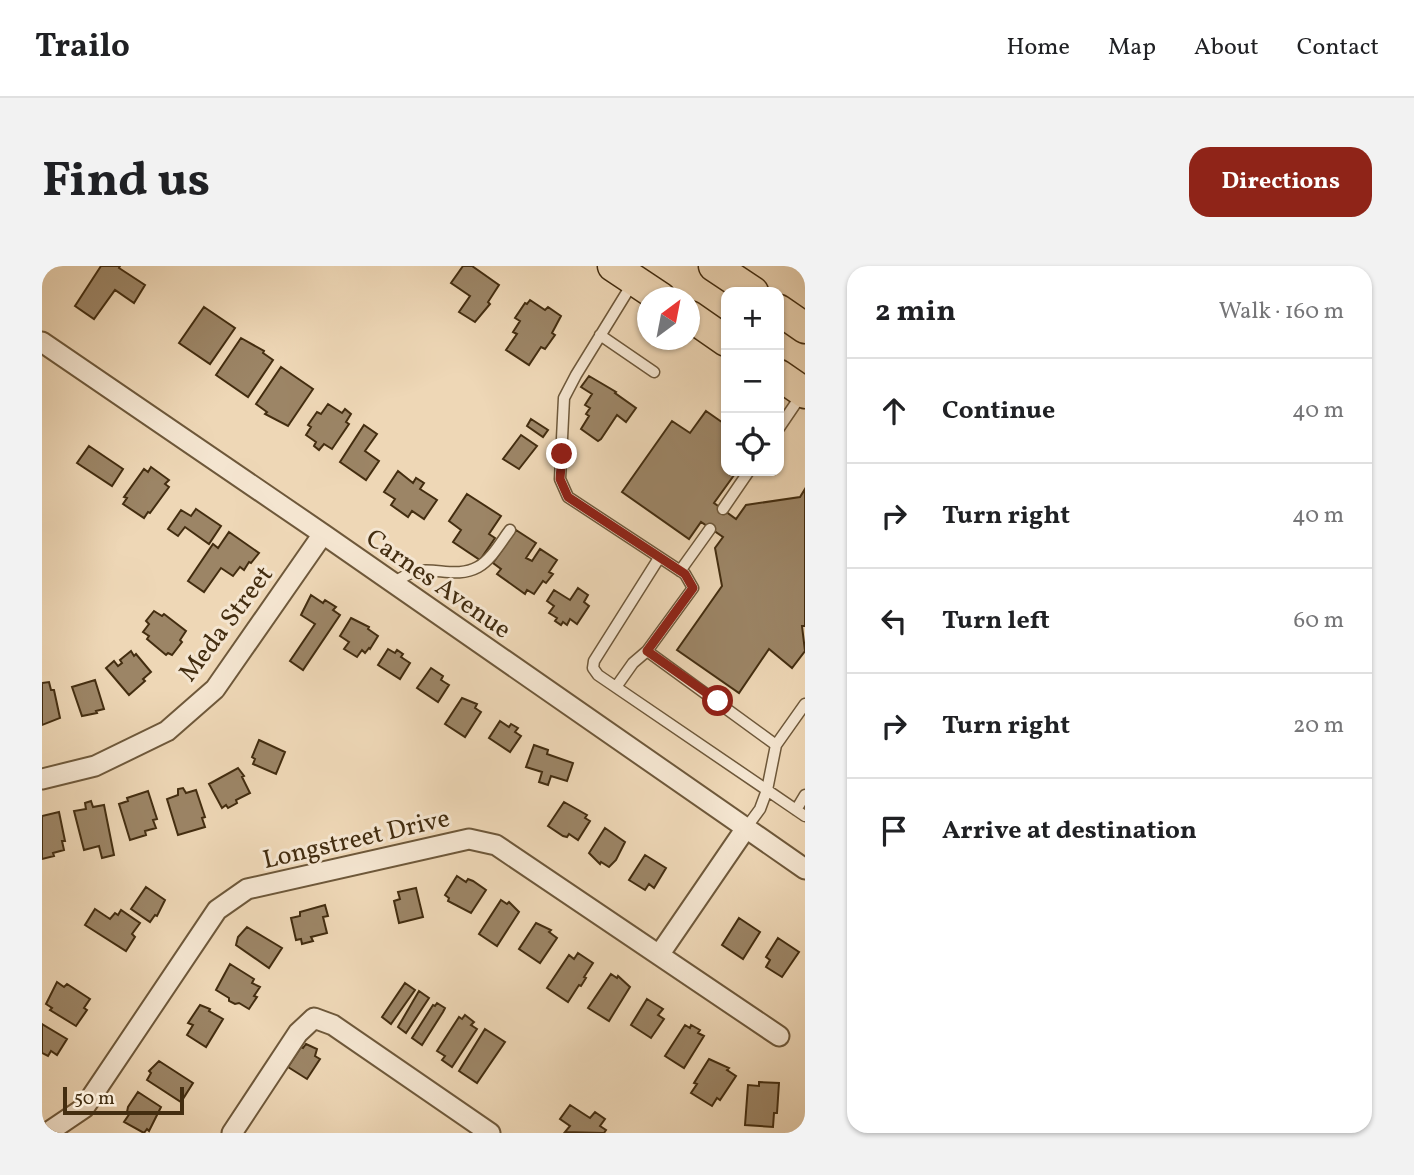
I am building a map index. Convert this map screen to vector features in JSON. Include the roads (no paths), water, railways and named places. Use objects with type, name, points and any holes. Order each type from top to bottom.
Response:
[{"type":"main road","points":[[624,273],[645,287]]},
{"type":"main road","points":[[784,313],[805,328]]},
{"type":"main road","points":[[700,323],[721,338]]},
{"type":"main road","points":[[784,378],[804,392]]},
{"type":"street","name":"Carnes Avenue","points":[[42,342],[805,869]]},
{"type":"street","name":"Meda Street","points":[[42,779],[95,766],[167,731],[215,689],[323,534]]},
{"type":"street","points":[[659,954],[746,828]]},
{"type":"street","name":"Longstreet Drive","points":[[47,1133],[84,1108],[217,910],[247,889],[469,839],[496,845],[779,1036]]},
{"type":"street","points":[[232,1133],[298,1033],[314,1018],[333,1025],[489,1133]]},
{"type":"lane","points":[[616,687],[633,663],[647,651],[693,588],[691,580],[680,571],[568,497],[560,479],[564,398],[600,335],[624,273]]},
{"type":"lane","points":[[600,335],[654,372]]},
{"type":"lane","points":[[784,421],[804,392]]},
{"type":"lane","points":[[723,509],[746,476]]},
{"type":"lane","points":[[680,571],[710,528]]},
{"type":"lane","points":[[393,583],[420,570],[446,573],[479,567],[510,530]]},
{"type":"lane","points":[[659,558],[594,661],[593,668],[598,675],[800,813],[805,795]]},
{"type":"lane","points":[[647,651],[776,745]]},
{"type":"lane","points":[[746,828],[760,809],[767,790],[776,745],[805,704]]}]
